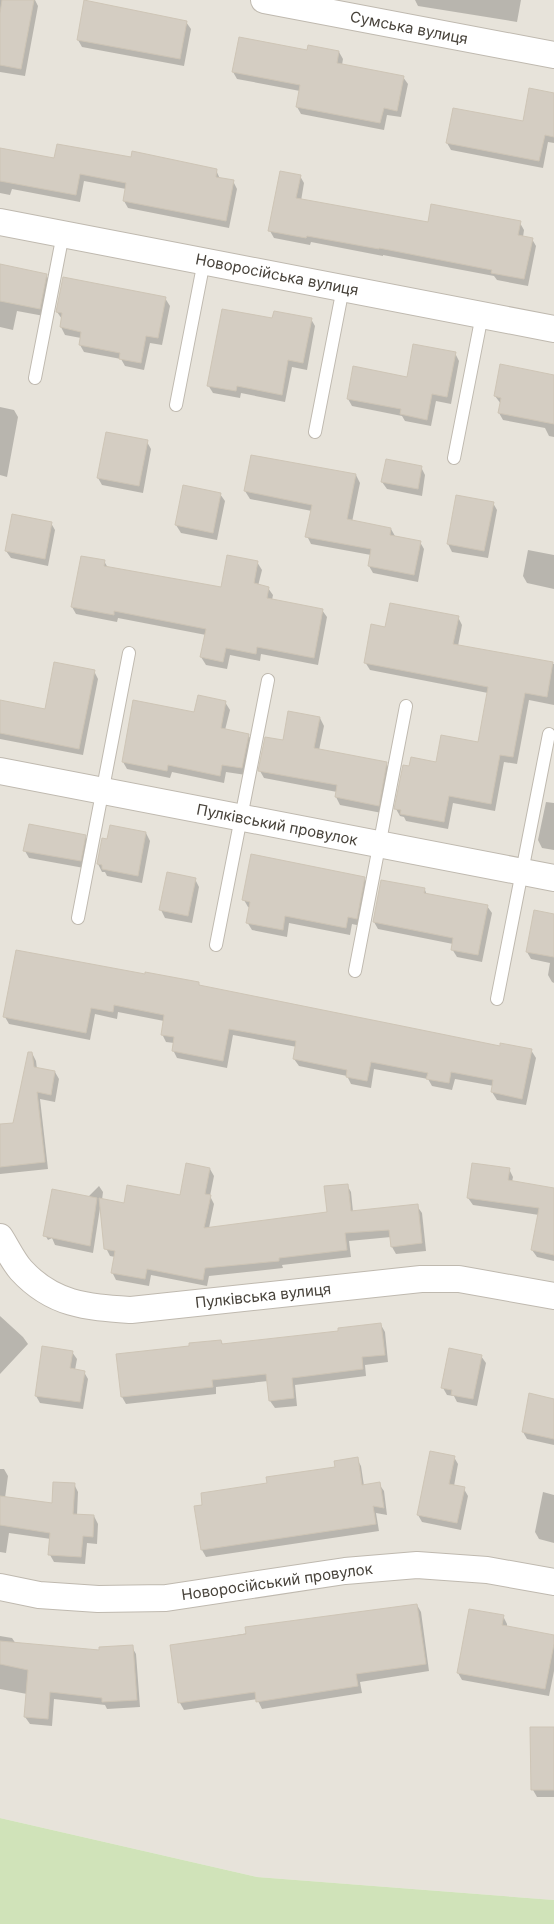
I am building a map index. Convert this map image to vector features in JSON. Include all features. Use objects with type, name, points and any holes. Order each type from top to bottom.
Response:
[{"type":"street","name":"Сумська вулиця","points":[[264,0],[554,55]]},
{"type":"street","name":"Новоросійська вулиця","points":[[0,222],[554,329]]},
{"type":"street","name":"Пулківський провулок","points":[[0,771],[554,878]]},
{"type":"street","name":"Пулківська вулиця","points":[[0,1237],[21,1270],[50,1295],[89,1307],[132,1310],[421,1279],[459,1279],[554,1296]]},
{"type":"street","name":"Новоросійський провулок","points":[[0,1587],[59,1597],[98,1599],[166,1598],[345,1571],[417,1565],[487,1570],[554,1582]]},
{"type":"lane","points":[[35,378],[63,234]]},
{"type":"lane","points":[[176,405],[204,261]]},
{"type":"lane","points":[[315,432],[342,288]]},
{"type":"lane","points":[[454,458],[482,315]]},
{"type":"lane","points":[[78,918],[129,653]]},
{"type":"lane","points":[[216,944],[268,680]]},
{"type":"lane","points":[[355,971],[406,706]]},
{"type":"lane","points":[[497,999],[548,734]]},
{"type":"shaded area","points":[[0,0],[554,0],[554,1900],[257,1877],[0,1818]]},
{"type":"green space","points":[[0,1818],[257,1877],[554,1900],[554,1924],[0,1924]]},
{"type":"building","points":[[2,0],[34,0],[21,69],[0,65],[0,13]]},
{"type":"building","points":[[84,0],[187,21],[180,59],[77,40]]},
{"type":"building","points":[[239,37],[307,50],[308,45],[339,51],[337,63],[404,76],[397,111],[384,108],[380,123],[296,107],[300,85],[232,72]]},
{"type":"building","points":[[529,88],[554,93],[554,137],[545,135],[539,161],[446,143],[453,108],[523,121]]},
{"type":"building","points":[[57,144],[131,157],[132,151],[217,169],[216,177],[234,180],[226,221],[123,201],[126,183],[80,174],[76,195],[0,181],[0,148],[54,158]]},
{"type":"building","points":[[280,171],[301,175],[296,198],[428,222],[431,204],[521,221],[518,235],[533,238],[524,279],[491,273],[492,270],[379,248],[268,231]]},
{"type":"building","points":[[0,264],[47,274],[40,309],[0,301]]},
{"type":"building","points":[[63,277],[166,297],[158,338],[146,336],[141,363],[119,359],[120,353],[79,345],[81,332],[60,327],[62,313],[56,312]]},
{"type":"building","points":[[222,309],[272,318],[274,311],[312,318],[303,363],[288,360],[282,395],[237,386],[236,391],[207,386]]},
{"type":"building","points":[[413,344],[456,352],[447,397],[432,394],[427,420],[400,414],[401,409],[347,399],[353,366],[407,377]]},
{"type":"building","points":[[500,364],[554,375],[554,424],[498,413],[501,398],[494,396]]},
{"type":"building","points":[[106,432],[148,440],[139,486],[97,478]]},
{"type":"building","points":[[251,455],[356,474],[347,519],[391,528],[390,535],[421,541],[414,575],[368,566],[371,549],[305,537],[312,505],[244,491]]},
{"type":"building","points":[[386,459],[422,466],[418,489],[381,482]]},
{"type":"building","points":[[183,485],[221,493],[213,533],[175,525]]},
{"type":"building","points":[[456,495],[494,502],[484,551],[447,544]]},
{"type":"building","points":[[12,514],[52,522],[45,559],[5,551]]},
{"type":"building","points":[[227,555],[258,561],[254,583],[269,587],[267,598],[323,609],[314,658],[257,647],[256,654],[226,648],[223,662],[200,657],[206,629],[114,611],[114,615],[71,607],[81,556],[105,560],[104,566],[221,587]]},
{"type":"building","points":[[390,603],[459,616],[453,644],[553,662],[547,697],[525,693],[513,757],[500,755],[491,804],[449,796],[444,822],[400,814],[401,810],[394,809],[403,765],[409,766],[411,757],[436,762],[441,735],[478,742],[488,687],[364,663],[371,624],[385,627]]},
{"type":"building","points":[[54,662],[95,670],[79,749],[0,733],[0,700],[45,709]]},
{"type":"building","points":[[198,695],[226,701],[221,728],[249,734],[242,768],[222,765],[220,776],[168,765],[167,771],[122,762],[133,700],[194,712]]},
{"type":"building","points":[[288,711],[320,717],[314,748],[387,762],[379,806],[335,797],[337,785],[258,771],[265,737],[283,740]]},
{"type":"building","points":[[29,824],[86,835],[81,861],[23,851]]},
{"type":"building","points":[[110,825],[146,832],[138,876],[102,869],[102,865],[97,864],[102,838],[107,839]]},
{"type":"building","points":[[251,854],[365,877],[357,919],[348,917],[346,928],[285,916],[283,930],[246,923],[250,902],[242,900]]},
{"type":"building","points":[[167,872],[196,878],[188,916],[159,910]]},
{"type":"building","points":[[381,880],[425,888],[424,893],[488,905],[478,955],[451,950],[453,938],[373,922]]},
{"type":"building","points":[[534,910],[554,914],[554,957],[526,952]]},
{"type":"building","points":[[16,950],[199,982],[199,985],[500,1046],[500,1043],[532,1049],[522,1099],[491,1092],[493,1080],[451,1072],[449,1083],[426,1079],[428,1073],[371,1062],[367,1081],[346,1077],[347,1070],[293,1059],[296,1041],[229,1029],[223,1061],[172,1051],[174,1037],[161,1035],[164,1015],[114,1005],[113,1012],[91,1008],[86,1033],[3,1017]]},
{"type":"building","points":[[28,1052],[32,1052],[34,1067],[55,1071],[51,1095],[37,1092],[45,1162],[0,1167],[0,1124],[13,1123]]},
{"type":"building","points":[[186,1163],[210,1168],[205,1194],[211,1195],[204,1228],[327,1212],[324,1186],[348,1184],[351,1211],[418,1204],[422,1243],[391,1247],[389,1230],[345,1233],[347,1250],[279,1258],[279,1261],[205,1268],[203,1280],[147,1269],[145,1279],[111,1273],[115,1251],[104,1249],[99,1198],[124,1203],[127,1185],[180,1195]]},
{"type":"building","points":[[472,1163],[510,1168],[508,1180],[554,1188],[554,1255],[531,1250],[539,1208],[467,1198]]},
{"type":"building","points":[[52,1189],[97,1198],[90,1246],[43,1236]]},
{"type":"building","points":[[381,1323],[385,1355],[362,1357],[363,1369],[292,1378],[294,1398],[269,1401],[266,1374],[212,1380],[213,1387],[121,1397],[116,1354],[189,1346],[189,1343],[221,1340],[222,1344],[338,1331],[338,1328]]},
{"type":"building","points":[[42,1346],[73,1351],[70,1368],[85,1371],[80,1402],[35,1396]]},
{"type":"building","points":[[449,1348],[482,1355],[473,1399],[451,1395],[452,1390],[441,1388]]},
{"type":"building","points":[[529,1393],[554,1399],[554,1439],[522,1432]]},
{"type":"building","points":[[430,1451],[455,1456],[449,1484],[465,1487],[457,1523],[417,1515]]},
{"type":"building","points":[[358,1457],[362,1485],[380,1482],[384,1508],[373,1506],[376,1524],[201,1550],[194,1506],[202,1505],[201,1493],[267,1483],[266,1477],[335,1467],[334,1461]]},
{"type":"building","points":[[53,1482],[75,1483],[73,1514],[94,1515],[93,1537],[83,1536],[81,1557],[48,1555],[50,1533],[0,1525],[0,1496],[52,1503]]},
{"type":"building","points":[[417,1604],[426,1664],[356,1674],[358,1686],[256,1702],[255,1692],[178,1703],[170,1645],[246,1634],[245,1627]]},
{"type":"building","points":[[469,1609],[504,1615],[502,1625],[554,1635],[545,1689],[457,1673]]},
{"type":"building","points":[[0,1641],[99,1650],[99,1647],[133,1645],[137,1700],[102,1702],[102,1698],[50,1692],[48,1719],[24,1717],[28,1670],[0,1664]]},
{"type":"building","points":[[530,1727],[554,1727],[554,1790],[531,1790]]}]
